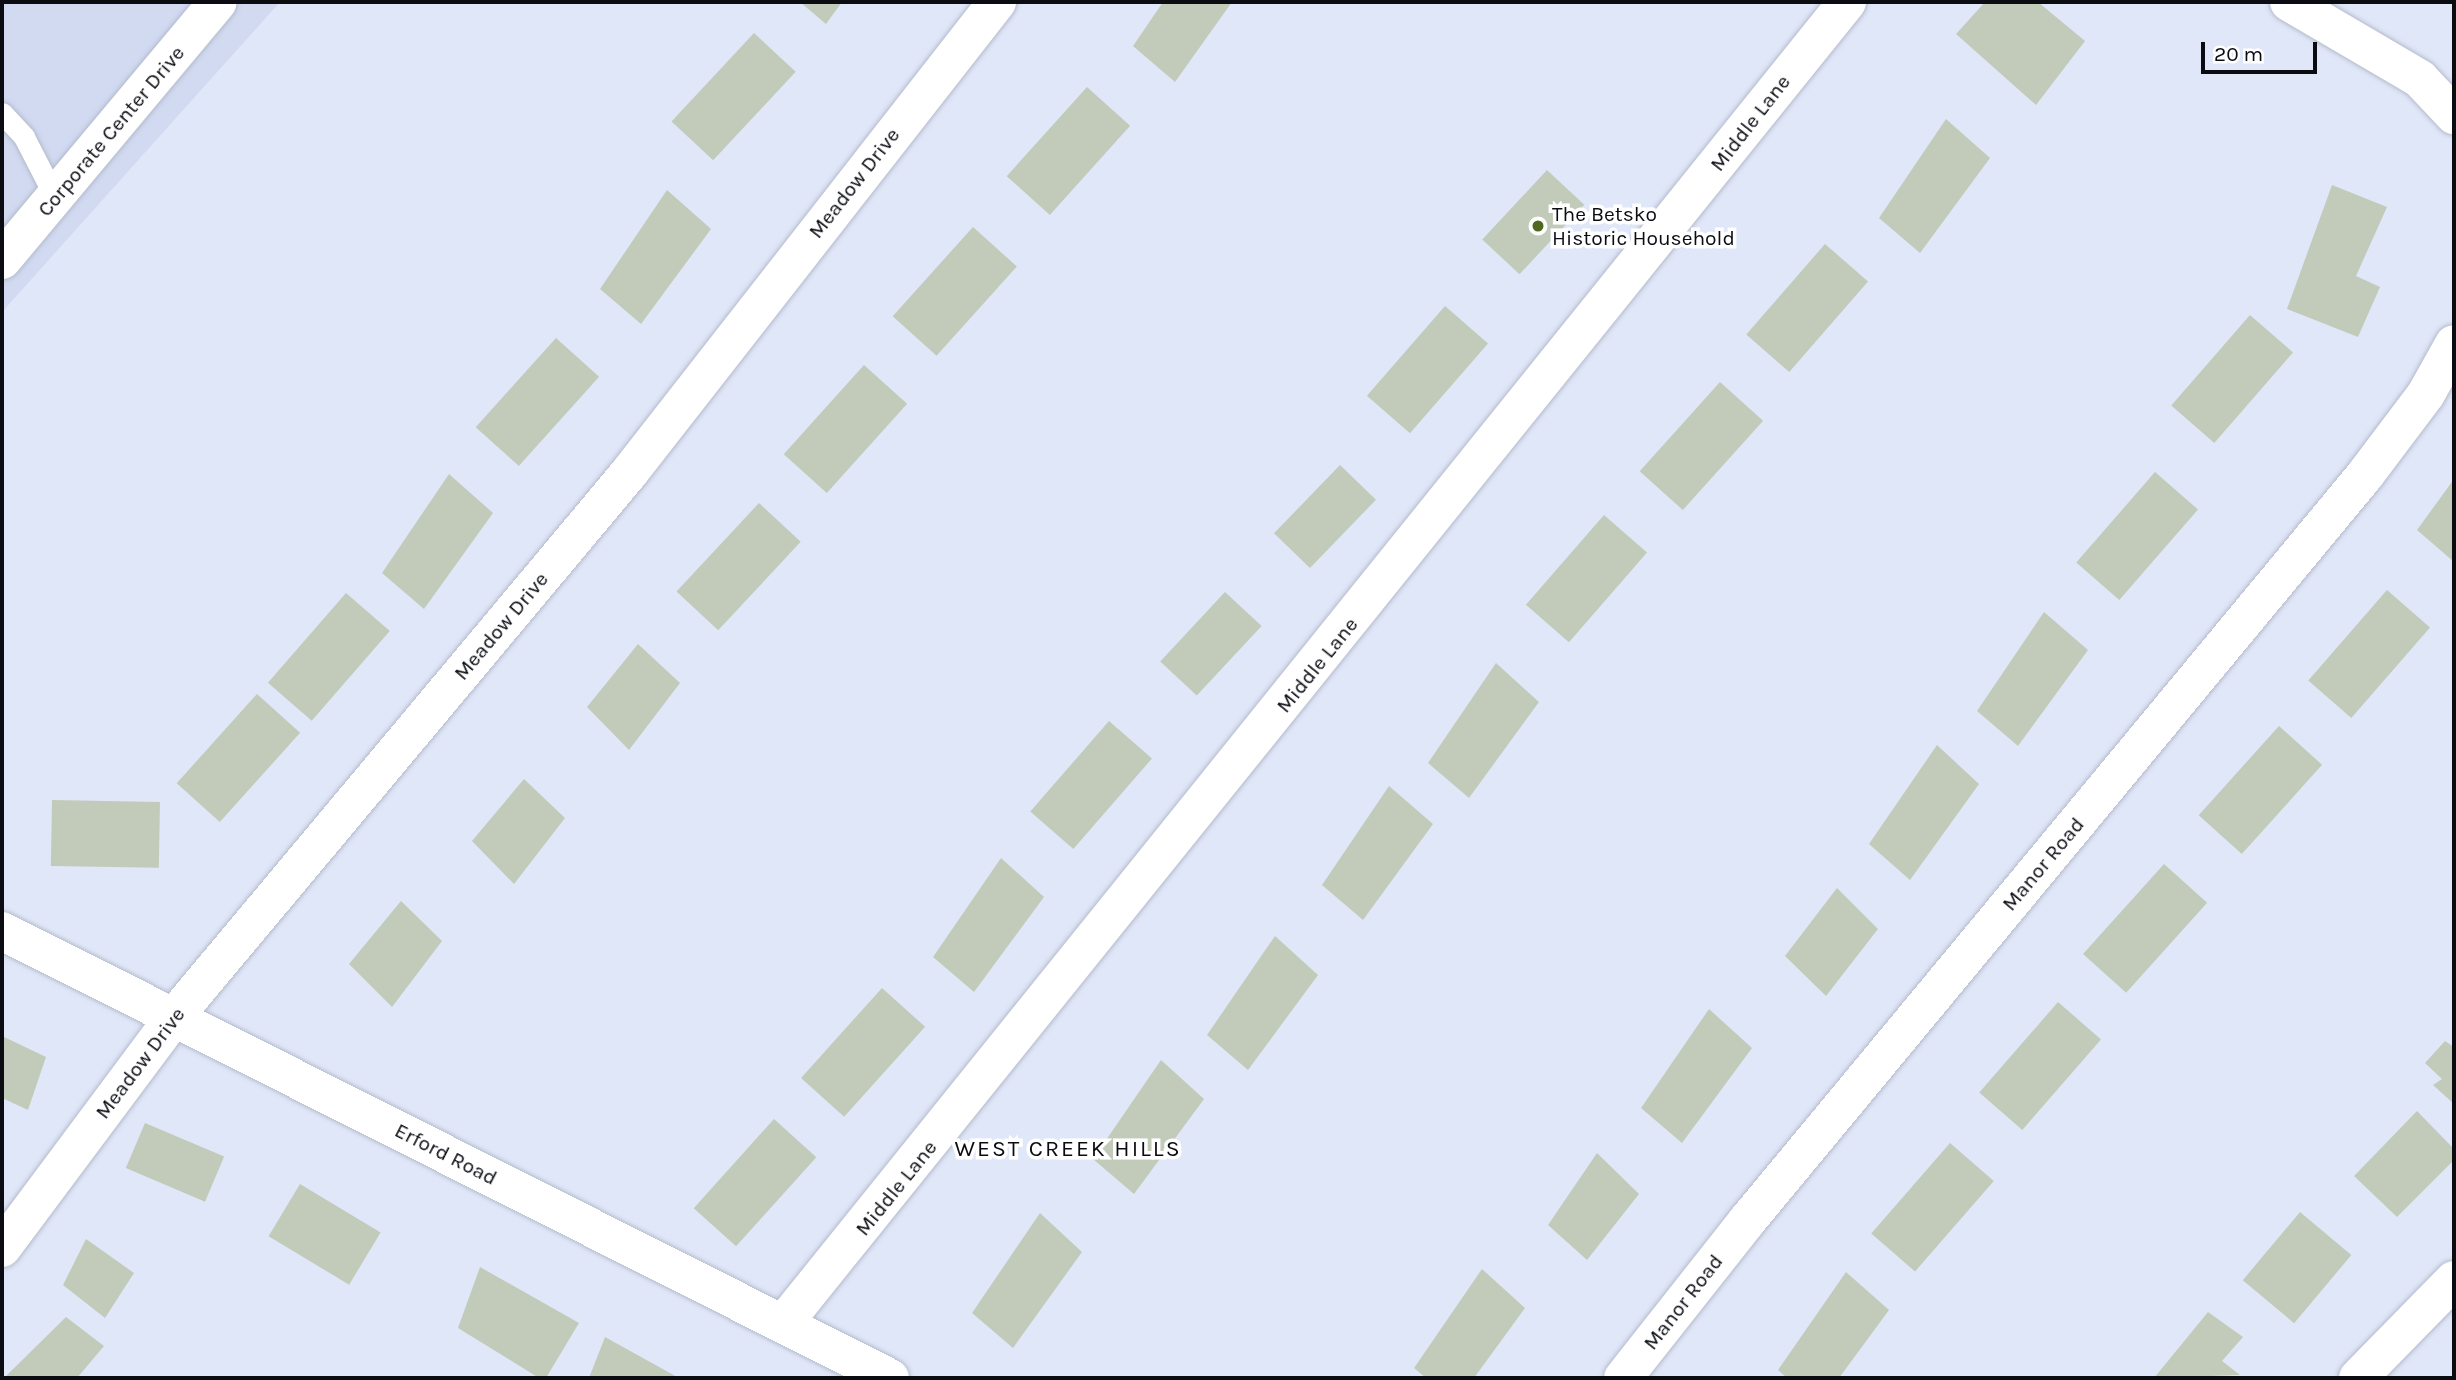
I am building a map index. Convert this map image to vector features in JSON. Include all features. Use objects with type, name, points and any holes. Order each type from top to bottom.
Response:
[{"type":"street","name":"Corporate Center Drive","points":[[2,260],[56,199],[218,2]]},
{"type":"street","name":"Meadow Drive","points":[[2,1248],[174,1017],[629,473],[997,2]]},
{"type":"street","name":"Middle Lane","points":[[783,1324],[1847,2]]},
{"type":"street","points":[[2289,2],[2420,79],[2454,115]]},
{"type":"street","name":"Manor Road","points":[[1623,1378],[1756,1210],[2365,474],[2426,394],[2454,344]]},
{"type":"street","name":"Erford Road","points":[[2,931],[890,1378]]},
{"type":"street","points":[[2358,1378],[2454,1280]]},
{"type":"lane","points":[[2,113],[24,137],[56,199]]},
{"type":"shaded area","points":[[2,2],[280,2],[2,312]]},
{"type":"building","points":[[800,2],[842,2],[826,24]]},
{"type":"building","points":[[1163,2],[1232,2],[1175,82],[1133,46]]},
{"type":"building","points":[[1985,2],[2038,2],[2085,41],[2036,105],[1956,34]]},
{"type":"building","points":[[754,33],[796,72],[713,160],[671,121]]},
{"type":"building","points":[[1087,87],[1130,126],[1050,215],[1007,176]]},
{"type":"building","points":[[1946,119],[1990,158],[1920,253],[1879,218]]},
{"type":"building","name":"The Betsko Historic Household","points":[[1547,170],[1584,205],[1520,274],[1482,239]]},
{"type":"building","points":[[2332,185],[2387,207],[2356,276],[2380,287],[2358,337],[2287,309]]},
{"type":"building","points":[[667,190],[711,229],[641,324],[600,289]]},
{"type":"building","points":[[973,227],[1017,266],[937,356],[893,316]]},
{"type":"building","points":[[1825,244],[1868,281],[1789,372],[1746,335]]},
{"type":"building","points":[[1445,306],[1488,343],[1410,433],[1367,396]]},
{"type":"building","points":[[2250,315],[2293,352],[2214,443],[2171,406]]},
{"type":"building","points":[[556,338],[599,377],[519,466],[476,427]]},
{"type":"building","points":[[864,365],[907,404],[827,493],[784,454]]},
{"type":"building","points":[[1720,382],[1763,421],[1683,510],[1640,471]]},
{"type":"building","points":[[1340,465],[1376,500],[1310,568],[1274,533]]},
{"type":"building","points":[[2155,472],[2198,509],[2119,600],[2076,563]]},
{"type":"building","points":[[449,474],[493,513],[424,609],[382,573]]},
{"type":"building","points":[[2454,479],[2454,562],[2417,530]]},
{"type":"building","points":[[759,503],[801,542],[718,630],[676,591]]},
{"type":"building","points":[[1604,515],[1647,552],[1569,642],[1526,605]]},
{"type":"building","points":[[2387,590],[2430,627],[2351,718],[2308,681]]},
{"type":"building","points":[[1225,592],[1262,626],[1197,696],[1160,661]]},
{"type":"building","points":[[346,593],[390,631],[312,721],[268,683]]},
{"type":"building","points":[[2044,612],[2088,650],[2018,746],[1977,711]]},
{"type":"building","points":[[638,644],[680,683],[629,750],[587,707]]},
{"type":"building","points":[[1496,663],[1539,702],[1469,798],[1428,763]]},
{"type":"building","points":[[257,694],[300,733],[220,822],[177,783]]},
{"type":"building","points":[[1109,721],[1152,758],[1073,849],[1030,812]]},
{"type":"building","points":[[2279,726],[2322,765],[2242,854],[2199,815]]},
{"type":"building","points":[[1937,745],[1979,784],[1910,880],[1869,844]]},
{"type":"building","points":[[524,779],[565,818],[514,884],[472,841]]},
{"type":"building","points":[[1389,786],[1433,824],[1363,920],[1322,885]]},
{"type":"building","points":[[52,800],[160,802],[159,868],[51,866]]},
{"type":"building","points":[[1001,858],[1044,897],[974,992],[933,957]]},
{"type":"building","points":[[2164,864],[2207,903],[2126,993],[2083,954]]},
{"type":"building","points":[[1837,888],[1878,929],[1826,996],[1785,956]]},
{"type":"building","points":[[401,901],[442,941],[392,1007],[349,964]]},
{"type":"building","points":[[1275,936],[1318,975],[1248,1070],[1207,1035]]},
{"type":"building","points":[[882,988],[925,1027],[844,1117],[801,1078]]},
{"type":"building","points":[[2058,1002],[2101,1039],[2022,1130],[1979,1093]]},
{"type":"building","points":[[1709,1009],[1752,1048],[1682,1143],[1641,1108]]},
{"type":"building","points":[[2,1036],[46,1057],[28,1110],[2,1098]]},
{"type":"building","points":[[2445,1041],[2454,1047],[2454,1104],[2433,1085],[2442,1079],[2425,1063]]},
{"type":"building","points":[[1161,1060],[1204,1099],[1134,1194],[1093,1159]]},
{"type":"building","points":[[2417,1111],[2454,1149],[2454,1160],[2397,1217],[2354,1176]]},
{"type":"building","points":[[774,1119],[816,1157],[736,1246],[694,1208]]},
{"type":"building","points":[[145,1123],[224,1157],[205,1202],[126,1168]]},
{"type":"building","points":[[1950,1143],[1994,1181],[1915,1272],[1871,1234]]},
{"type":"building","points":[[1597,1153],[1639,1194],[1587,1260],[1548,1225]]},
{"type":"building","points":[[300,1184],[381,1232],[349,1285],[269,1236]]},
{"type":"building","points":[[2300,1212],[2351,1255],[2294,1323],[2243,1280]]},
{"type":"building","points":[[1040,1213],[1082,1252],[1013,1348],[972,1313]]},
{"type":"building","points":[[86,1239],[134,1273],[105,1318],[63,1285]]},
{"type":"building","points":[[480,1267],[579,1323],[546,1378],[539,1378],[458,1328]]},
{"type":"building","points":[[1482,1269],[1525,1308],[1474,1378],[1426,1378],[1414,1368]]},
{"type":"building","points":[[1846,1272],[1889,1310],[1839,1378],[1787,1378],[1778,1370]]},
{"type":"building","points":[[2208,1312],[2243,1337],[2222,1361],[2240,1375],[2154,1378]]},
{"type":"building","points":[[66,1317],[104,1346],[77,1378],[4,1378]]},
{"type":"building","points":[[605,1337],[679,1378],[589,1378]]},
{"type":"place","name":"The Betsko Historic Household","points":[[1538,226]]},
{"type":"district","name":"WEST CREEK HILLS","points":[[1068,1149]]}]
